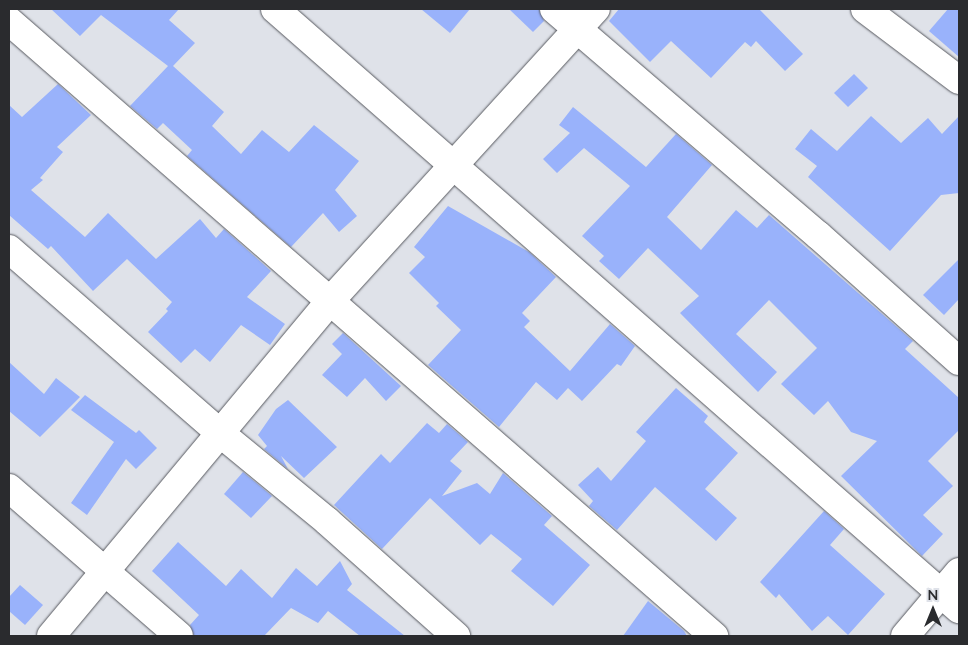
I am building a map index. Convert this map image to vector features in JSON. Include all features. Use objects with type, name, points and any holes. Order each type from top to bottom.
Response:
[{"type":"street","points":[[275,9],[456,165],[950,601]]},
{"type":"street","points":[[554,9],[818,235],[959,361]]},
{"type":"street","points":[[51,636],[330,301],[579,30],[596,9]]},
{"type":"street","points":[[865,9],[959,80]]},
{"type":"street","points":[[9,21],[714,636]]},
{"type":"street","points":[[9,249],[220,433],[327,521],[456,636]]},
{"type":"street","points":[[9,488],[179,636]]},
{"type":"street","points":[[905,636],[950,601],[959,572]]},
{"type":"building","points":[[51,9],[179,9],[169,20],[195,43],[173,66],[224,112],[212,126],[241,154],[262,130],[289,152],[314,125],[359,161],[335,190],[357,216],[339,232],[323,213],[291,247],[187,156],[192,150],[163,123],[157,129],[130,106],[168,66],[101,15],[80,36]]},
{"type":"building","points":[[421,9],[470,9],[450,33]]},
{"type":"building","points":[[509,9],[539,9],[544,21],[533,32]]},
{"type":"building","points":[[619,9],[759,9],[803,54],[785,71],[756,41],[751,47],[745,42],[711,78],[671,41],[650,62],[609,21]]},
{"type":"building","points":[[948,9],[959,9],[959,57],[929,31]]},
{"type":"building","points":[[854,74],[868,88],[848,107],[834,93]]},
{"type":"building","points":[[58,84],[91,115],[57,147],[63,152],[40,178],[43,180],[31,190],[85,237],[108,213],[156,259],[200,219],[216,238],[224,229],[271,271],[247,297],[285,324],[270,345],[241,325],[210,362],[195,349],[181,363],[148,332],[168,311],[166,309],[172,302],[127,259],[93,291],[51,246],[48,249],[9,215],[9,105],[22,117]]},
{"type":"building","points":[[573,107],[646,167],[676,134],[712,165],[667,217],[701,250],[736,210],[757,228],[769,215],[913,341],[905,349],[959,398],[959,430],[928,461],[953,486],[923,515],[943,534],[922,556],[841,476],[877,441],[851,432],[828,401],[814,415],[781,384],[817,348],[769,300],[736,334],[777,372],[758,392],[680,313],[699,296],[648,248],[619,279],[599,261],[604,256],[582,236],[630,186],[584,148],[557,173],[543,159],[570,133],[559,125]]},
{"type":"building","points":[[871,116],[901,143],[928,118],[942,134],[959,116],[959,193],[941,195],[890,251],[808,177],[817,166],[795,149],[811,129],[837,151]]},
{"type":"building","points":[[448,206],[529,252],[556,277],[522,313],[530,321],[524,327],[570,371],[610,324],[635,346],[621,366],[617,364],[582,401],[568,388],[557,400],[536,382],[499,427],[428,365],[461,330],[436,306],[439,303],[409,273],[425,257],[414,247]]},
{"type":"building","points":[[959,259],[959,299],[944,315],[923,295]]},
{"type":"building","points":[[343,333],[401,386],[386,401],[365,378],[347,397],[322,375],[342,354],[332,344]]},
{"type":"building","points":[[9,362],[44,394],[56,378],[80,397],[40,437],[9,411]]},
{"type":"building","points":[[676,388],[708,416],[704,422],[738,453],[705,489],[737,518],[716,541],[655,487],[617,530],[589,506],[593,501],[578,485],[598,467],[611,481],[646,441],[636,432]]},
{"type":"building","points":[[85,395],[136,433],[139,430],[157,448],[136,469],[126,459],[87,515],[71,503],[114,442],[71,410]]},
{"type":"building","points":[[288,400],[337,447],[304,478],[281,456],[288,469],[264,449],[267,446],[258,435],[276,409]]},
{"type":"building","points":[[427,423],[439,433],[447,424],[468,442],[450,461],[462,471],[442,496],[477,483],[490,494],[503,473],[552,516],[544,525],[590,565],[553,606],[511,571],[522,559],[491,534],[480,545],[430,498],[382,549],[334,505],[381,454],[390,463]]},
{"type":"building","points":[[243,472],[272,496],[251,518],[224,494]]},
{"type":"building","points":[[824,511],[844,529],[830,545],[885,594],[848,635],[828,616],[812,631],[779,594],[776,598],[760,582]]},
{"type":"building","points":[[178,542],[226,586],[241,569],[272,598],[296,568],[317,586],[340,561],[352,584],[347,590],[405,636],[360,636],[328,611],[318,623],[291,608],[264,636],[194,636],[190,625],[199,615],[152,571]]},
{"type":"building","points":[[20,585],[43,605],[25,625],[9,611],[9,597]]},
{"type":"building","points":[[648,601],[684,631],[687,636],[623,636]]}]
